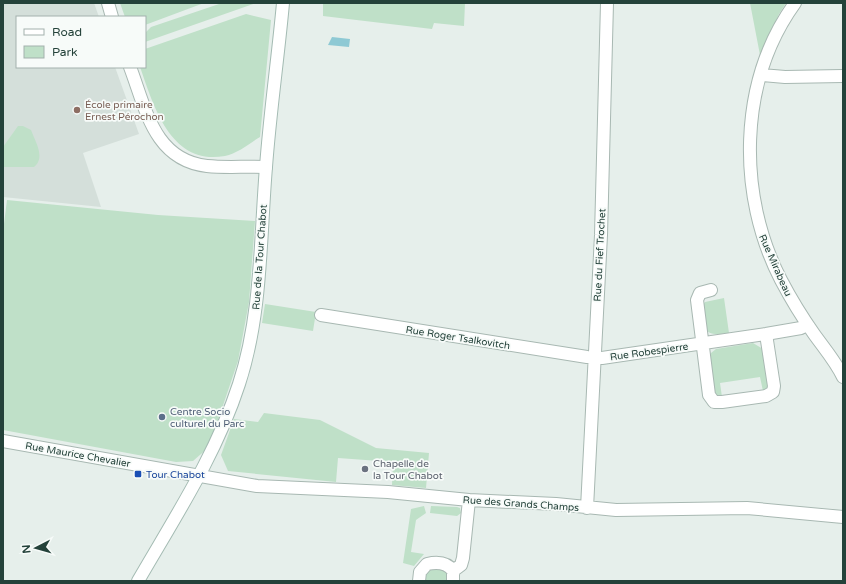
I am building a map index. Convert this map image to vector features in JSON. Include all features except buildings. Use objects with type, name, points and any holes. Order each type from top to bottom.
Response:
[{"type":"street","points":[[108,3],[112,16]]},
{"type":"street","name":"Rue de la Tour Chabot","points":[[138,581],[200,475],[228,415],[240,382],[256,308],[266,167],[283,3]]},
{"type":"street","name":"Rue du Fief Trochet","points":[[587,508],[601,228],[607,3]]},
{"type":"street","name":"Rue Mirabeau","points":[[795,3],[771,46],[761,75],[752,116],[750,138],[752,185],[756,210],[769,252],[781,279],[807,325],[843,377]]},
{"type":"street","points":[[130,68],[156,135],[172,153],[194,163],[207,166],[266,167]]},
{"type":"street","points":[[761,75],[785,77],[843,76]]},
{"type":"street","name":"Rue Robespierre","points":[[711,290],[700,293],[697,300],[709,395],[714,402],[766,396],[773,392],[774,386],[766,334]]},
{"type":"street","name":"Rue Roger Tsalkovitch","points":[[320,315],[595,357]]},
{"type":"street","name":"Rue Robespierre","points":[[595,357],[602,358],[766,334],[801,328],[807,325]]},
{"type":"street","name":"Rue Maurice Chevalier","points":[[3,441],[200,475]]},
{"type":"street","name":"Rue des Grands Champs","points":[[200,475],[257,486],[388,492],[469,500],[556,504],[587,508],[631,510],[747,508],[843,517]]},
{"type":"street","points":[[453,576],[464,558],[469,500]]},
{"type":"street","points":[[419,581],[420,572],[427,564],[441,564],[451,568],[453,576]]},
{"type":"shaded area","name":"École primaire Ernest Pérochon","points":[[3,3],[94,3],[99,16],[16,16],[16,68],[115,68],[139,134],[83,153],[101,207],[3,197]]},
{"type":"green space","points":[[120,3],[204,3],[146,25],[146,16],[125,16]]},
{"type":"green space","points":[[222,3],[256,3],[146,42],[146,32],[151,27]]},
{"type":"green space","points":[[323,3],[465,3],[464,26],[434,23],[432,29],[323,16]]},
{"type":"green space","points":[[750,3],[786,3],[779,14],[760,55]]},
{"type":"green space","points":[[246,14],[271,20],[260,137],[239,151],[225,156],[206,157],[191,152],[178,143],[159,115],[140,68],[146,68],[146,49]]},
{"type":"green space","points":[[18,126],[23,126],[31,130],[37,144],[39,159],[34,167],[3,167],[3,147]]},
{"type":"green space","points":[[7,200],[158,215],[255,221],[249,302],[238,361],[209,447],[193,461],[176,462],[3,430],[3,232]]},
{"type":"green space","points":[[724,298],[729,333],[710,333],[706,330],[703,321],[702,307],[705,302]]},
{"type":"green space","points":[[265,304],[316,312],[313,331],[262,323]]},
{"type":"green space","points":[[753,343],[763,349],[769,389],[763,391],[760,377],[720,383],[722,397],[716,396],[709,360],[711,353],[716,349]]},
{"type":"green space","points":[[264,413],[320,420],[376,448],[429,453],[426,488],[392,485],[393,462],[338,458],[336,482],[228,471],[221,455],[234,419],[258,422]]},
{"type":"green space","points":[[424,506],[426,513],[416,520],[411,552],[424,554],[414,566],[403,563],[411,509]]},
{"type":"green space","points":[[431,506],[457,507],[460,508],[461,513],[457,516],[430,513]]},
{"type":"green space","points":[[430,568],[443,568],[448,574],[449,581],[424,581],[424,575]]},
{"type":"water","points":[[332,37],[350,39],[349,47],[328,45]]},
{"type":"place","name":"École primaire Ernest Pérochon","points":[[77,110]]},
{"type":"place","name":"Centre Socio culturel du Parc","points":[[162,417]]},
{"type":"place","name":"Chapelle de la Tour Chabot","points":[[365,469]]},
{"type":"place","name":"Tour Chabot","points":[[138,474]]}]
